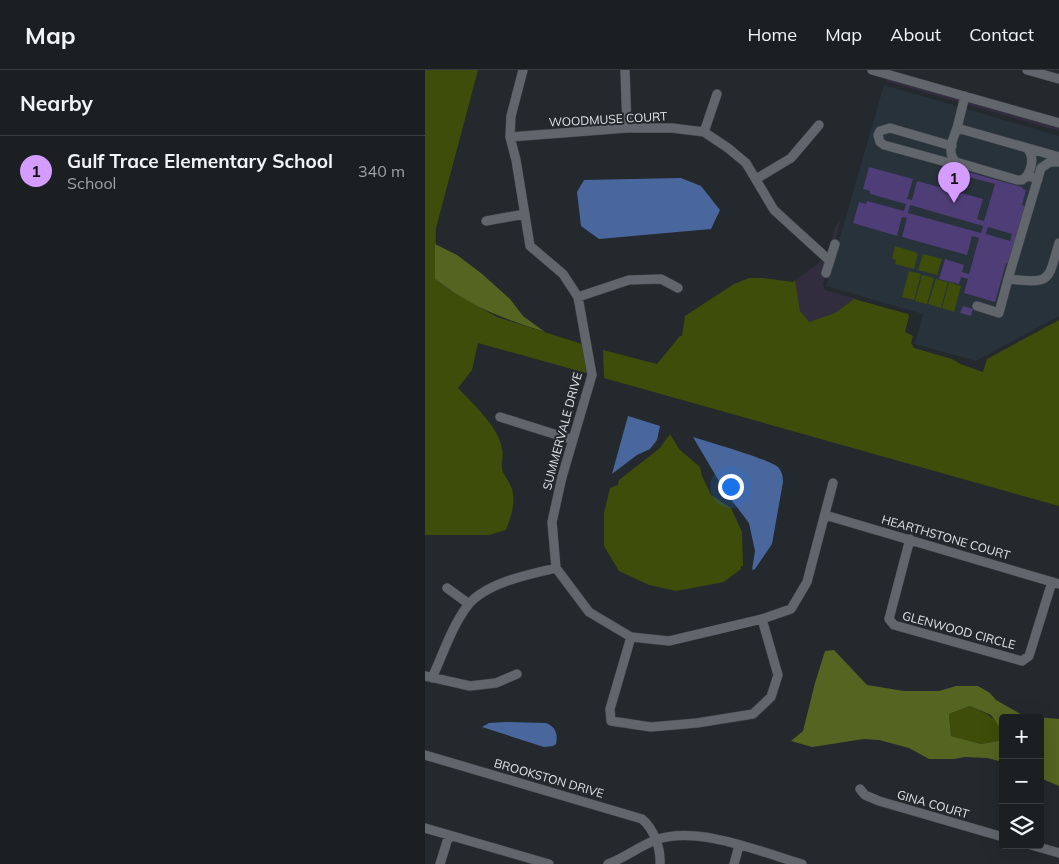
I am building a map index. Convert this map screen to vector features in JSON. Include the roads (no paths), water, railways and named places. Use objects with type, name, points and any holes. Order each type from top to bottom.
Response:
[{"type":"street","name":"SUMMERVALE DRIVE","points":[[523,70],[511,116],[510,137],[530,246],[563,274],[578,297],[592,375],[552,522],[556,568]]},
{"type":"street","points":[[625,70],[627,128]]},
{"type":"street","points":[[872,70],[1059,123]]},
{"type":"street","points":[[1027,70],[1059,79]]},
{"type":"street","points":[[704,132],[717,94]]},
{"type":"street","points":[[965,96],[950,152],[952,158],[966,165],[1022,180],[1027,176],[1032,160],[1032,154],[1027,148]]},
{"type":"street","points":[[756,179],[791,158],[819,125]]},
{"type":"street","name":"WOODMUSE COURT","points":[[510,137],[627,128],[672,128],[704,132],[746,163],[774,210],[830,261]]},
{"type":"street","points":[[952,146],[890,128],[880,131],[878,135],[880,142],[884,145],[956,165],[966,165]]},
{"type":"street","points":[[957,128],[1059,157]]},
{"type":"street","points":[[977,306],[999,313],[1041,168],[1050,162],[1059,162]]},
{"type":"street","points":[[1027,176],[1038,179]]},
{"type":"street","points":[[486,221],[525,214]]},
{"type":"street","points":[[1009,280],[1037,282],[1044,280],[1049,276],[1059,243]]},
{"type":"street","points":[[827,273],[835,244]]},
{"type":"street","points":[[578,297],[629,280],[661,280],[678,288]]},
{"type":"street","points":[[500,417],[573,440]]},
{"type":"street","points":[[517,674],[496,683],[470,686],[428,677],[469,604],[489,588],[520,576],[556,568],[589,612],[631,637],[669,640],[762,619],[791,609],[807,582],[833,483]]},
{"type":"street","name":"HEARTHSTONE COURT","points":[[825,515],[1055,583]]},
{"type":"street","name":"GLENWOOD CIRCLE","points":[[910,539],[889,619],[894,625],[1022,660],[1029,656],[1055,583]]},
{"type":"street","points":[[447,588],[469,604]]},
{"type":"street","points":[[631,637],[610,709],[611,721],[651,727],[697,723],[753,714],[771,697],[778,675],[762,619]]},
{"type":"street","name":"BROOKSTON DRIVE","points":[[425,756],[635,816],[648,823],[655,840]]},
{"type":"street","name":"GINA COURT","points":[[860,789],[865,795],[879,801],[999,836]]},
{"type":"street","points":[[425,828],[549,864]]},
{"type":"street","points":[[440,864],[449,835]]},
{"type":"street","points":[[608,864],[655,840],[673,836],[698,835],[802,864]]},
{"type":"street","points":[[655,840],[660,864]]},
{"type":"street","points":[[733,864],[739,846]]},
{"type":"street","points":[[1044,849],[1059,853]]},
{"type":"street","points":[[513,864],[516,854]]},
{"type":"water","points":[[681,178],[701,186],[720,210],[711,229],[599,239],[581,226],[577,192],[584,180]]},
{"type":"water","points":[[628,416],[660,426],[657,440],[650,449],[637,455],[612,474]]},
{"type":"water","points":[[693,437],[763,460],[778,467],[781,472],[783,482],[772,544],[755,569],[752,570],[755,551],[749,523],[726,493]]},
{"type":"water","points":[[489,723],[546,723],[555,731],[557,737],[556,744],[544,747],[482,727]]},
{"type":"place","name":"Gulf Trace Elementary School","points":[[954,203]]}]
